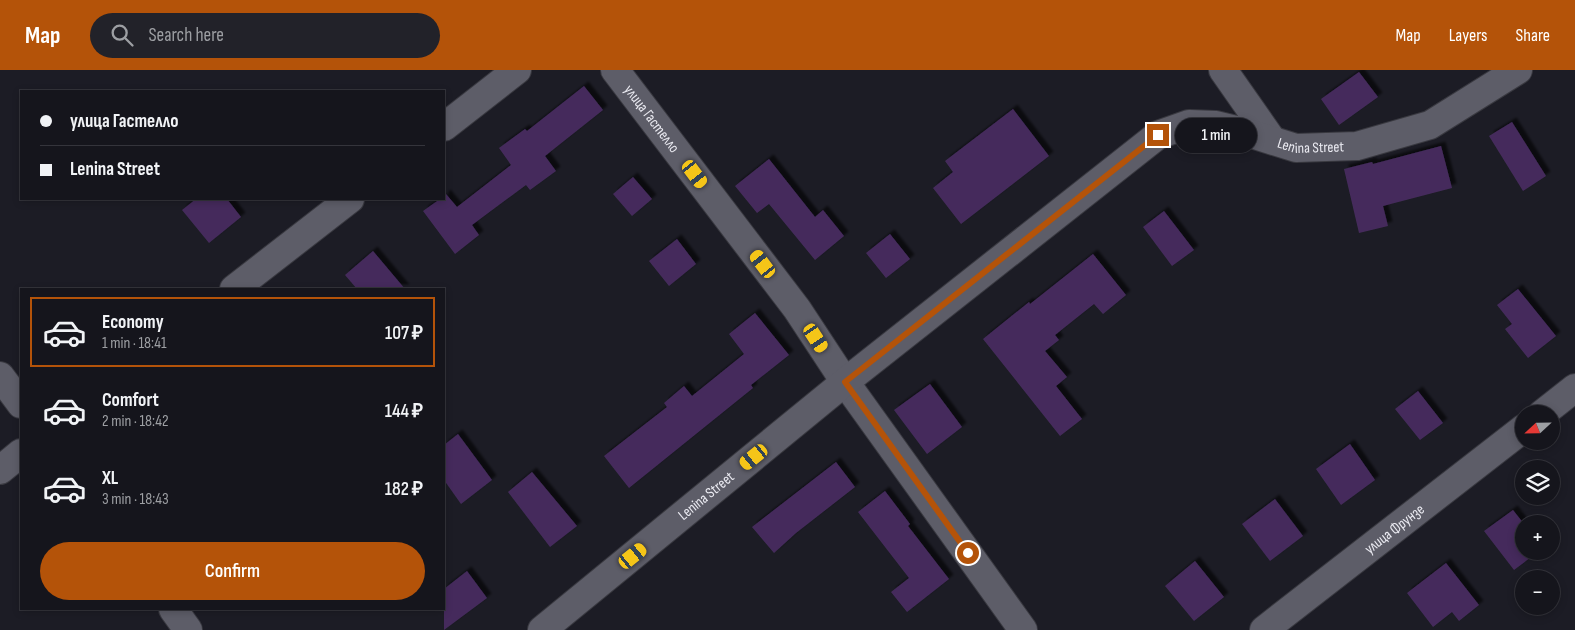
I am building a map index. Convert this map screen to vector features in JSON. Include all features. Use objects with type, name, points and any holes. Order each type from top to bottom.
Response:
[{"type":"street","points":[[445,126],[517,70]]},
{"type":"street","name":"улица Гастелло","points":[[615,70],[797,308],[845,382],[1023,630]]},
{"type":"street","points":[[1223,70],[1272,140]]},
{"type":"street","name":"Lenina Street","points":[[542,630],[845,382],[1158,135],[1189,124],[1216,125],[1296,148],[1357,146],[1430,125],[1518,70]]},
{"type":"street","points":[[235,288],[349,200]]},
{"type":"street","points":[[0,376],[20,403]]},
{"type":"street","points":[[1553,405],[1575,388]]},
{"type":"street","name":"улица Фрунзе","points":[[1264,630],[1515,435]]},
{"type":"street","points":[[0,470],[20,454]]},
{"type":"street","points":[[174,610],[188,630]]},
{"type":"building","points":[[1359,72],[1378,97],[1339,125],[1321,99]]},
{"type":"building","points":[[584,86],[603,110],[545,156],[556,171],[530,190],[526,185],[472,225],[479,235],[455,254],[423,211],[439,200],[445,200],[446,194],[457,207],[511,165],[499,148],[525,129],[527,131]]},
{"type":"building","points":[[1013,109],[1049,156],[961,224],[933,188],[953,172],[945,161]]},
{"type":"building","points":[[1512,122],[1546,176],[1523,191],[1489,136]]},
{"type":"building","points":[[1441,146],[1452,188],[1383,206],[1388,226],[1359,233],[1344,169],[1372,162],[1373,164]]},
{"type":"building","points":[[769,159],[815,217],[823,210],[844,236],[815,260],[769,204],[757,213],[735,186]]},
{"type":"building","points":[[633,177],[652,199],[632,216],[613,194]]},
{"type":"building","points":[[195,200],[228,200],[241,217],[209,243],[182,210]]},
{"type":"building","points":[[1164,211],[1194,250],[1172,266],[1143,227]]},
{"type":"building","points":[[890,234],[910,259],[886,278],[866,253]]},
{"type":"building","points":[[677,239],[696,264],[669,286],[649,261]]},
{"type":"building","points":[[373,251],[404,288],[356,288],[345,275]]},
{"type":"building","points":[[1093,254],[1126,295],[1103,314],[1094,304],[1055,335],[1059,340],[1045,351],[1067,377],[1056,386],[1082,419],[1060,436],[983,339]]},
{"type":"building","points":[[1518,289],[1556,336],[1528,358],[1505,329],[1512,324],[1497,305]]},
{"type":"building","points":[[755,313],[789,355],[751,385],[753,388],[629,488],[604,456],[667,407],[664,403],[684,386],[692,396],[744,354],[729,334]]},
{"type":"building","points":[[930,384],[962,427],[927,454],[894,410]]},
{"type":"building","points":[[1418,391],[1443,423],[1420,440],[1395,409]]},
{"type":"building","points":[[458,434],[492,480],[461,504],[445,481],[445,444]]},
{"type":"building","points":[[1350,444],[1375,480],[1341,505],[1316,469]]},
{"type":"building","points":[[836,462],[855,487],[796,533],[774,553],[752,527]]},
{"type":"building","points":[[532,472],[577,526],[550,547],[508,492]]},
{"type":"building","points":[[885,491],[910,524],[908,526],[949,579],[907,612],[891,592],[909,578],[858,512]]},
{"type":"building","points":[[1275,499],[1303,536],[1270,561],[1242,524]]},
{"type":"building","points":[[1513,510],[1517,515],[1515,515],[1515,560],[1527,560],[1514,570],[1484,531]]},
{"type":"building","points":[[1195,561],[1224,597],[1194,621],[1165,586]]},
{"type":"building","points":[[1446,563],[1479,605],[1459,621],[1452,612],[1433,627],[1407,593]]},
{"type":"building","points":[[467,571],[487,598],[444,630],[445,588]]},
{"type":"route","points":[[968,553],[845,382],[1158,135]]}]
